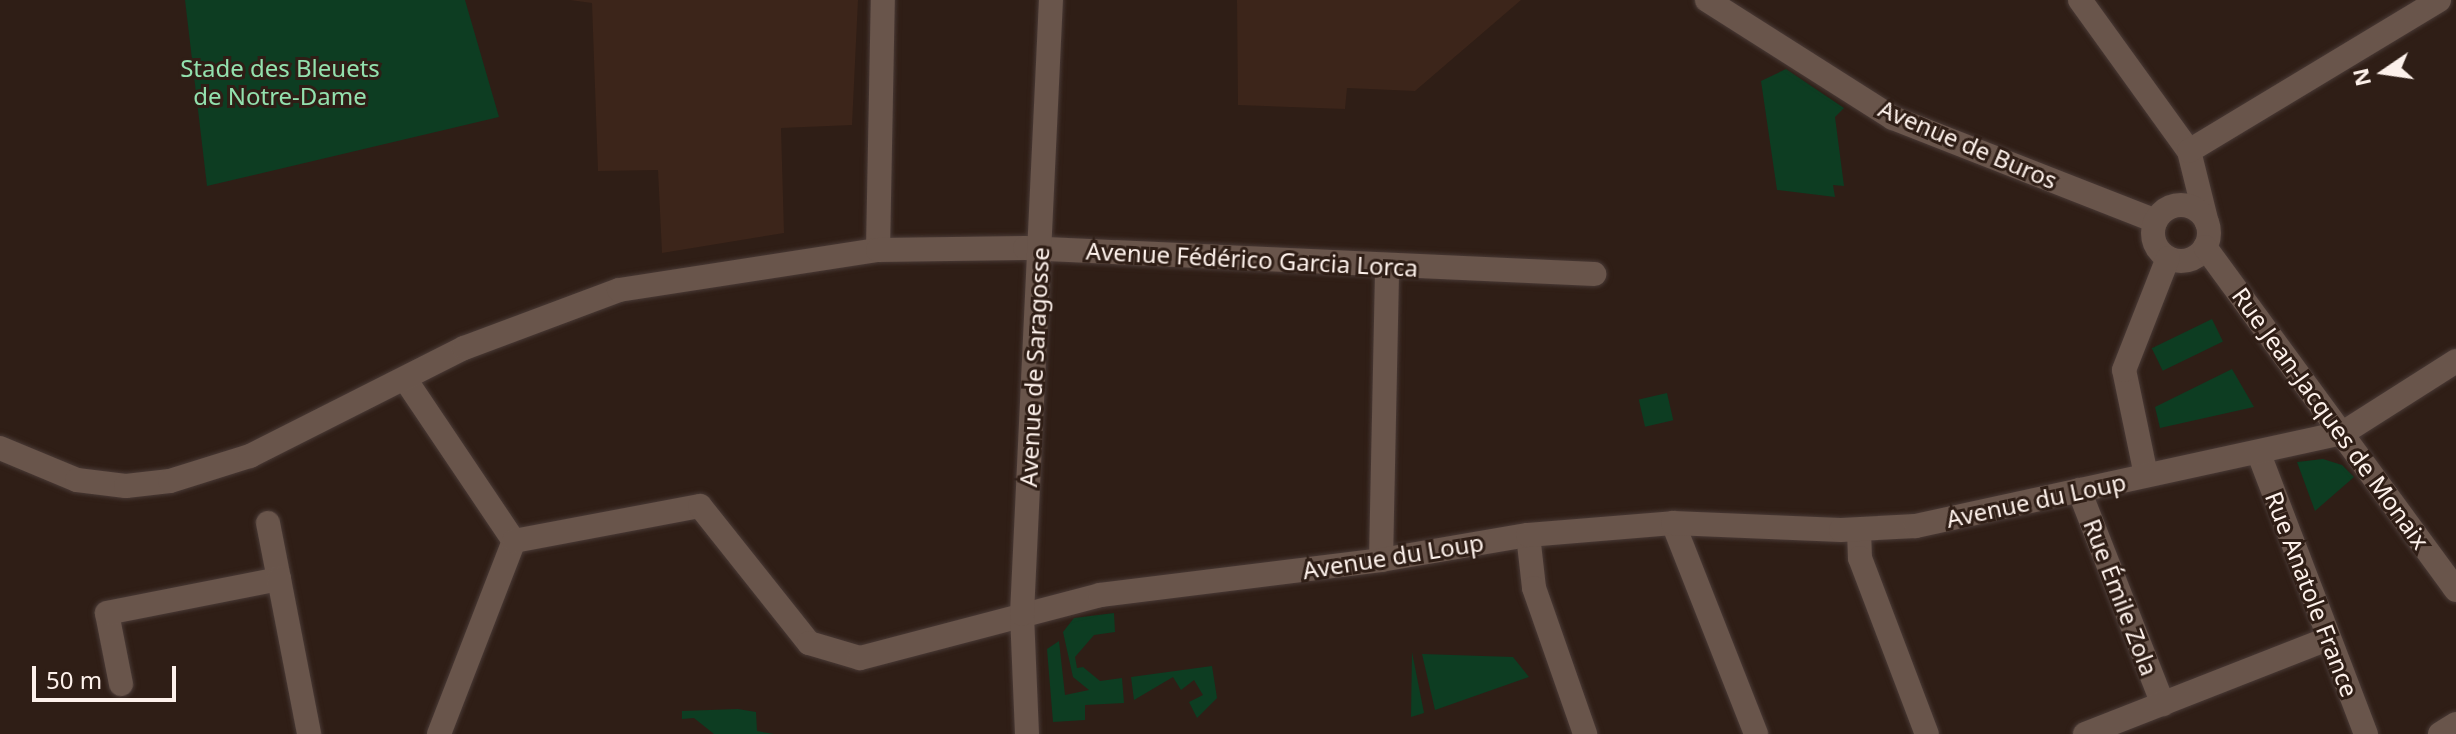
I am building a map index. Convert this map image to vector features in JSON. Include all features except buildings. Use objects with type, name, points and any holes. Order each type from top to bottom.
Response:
[{"type":"street","points":[[878,250],[883,0]]},
{"type":"street","name":"Avenue de Saragosse","points":[[1027,734],[1022,614],[1051,0]]},
{"type":"street","name":"Avenue de Buros","points":[[1707,0],[1893,118],[2163,214]]},
{"type":"street","points":[[2080,0],[2189,151],[2206,235]]},
{"type":"street","points":[[2206,235],[2185,261],[2168,258],[2154,238],[2189,151],[2439,0]]},
{"type":"street","points":[[2163,214],[2188,206],[2206,235]]},
{"type":"street","name":"Rue Jean-Jacques de Monaix","points":[[2206,235],[2456,590]]},
{"type":"street","name":"Avenue Fédérico Garcia Lorca","points":[[0,448],[77,480],[126,486],[170,481],[250,456],[464,348],[619,290],[878,250],[1039,248],[1387,267],[1594,274]]},
{"type":"street","points":[[2146,475],[2124,370],[2168,258]]},
{"type":"street","points":[[1381,560],[1387,267]]},
{"type":"street","name":"Avenue du Loup","points":[[514,541],[700,506],[809,643],[860,658],[1100,595],[1381,560],[1528,535],[1673,523],[1859,530],[1916,526],[2146,475],[2259,454],[2343,433],[2456,361]]},
{"type":"street","points":[[405,379],[514,541],[439,734]]},
{"type":"street","name":"Rue Anatole France","points":[[2259,454],[2366,734]]},
{"type":"street","name":"Rue Émile Zola","points":[[2079,490],[2163,704]]},
{"type":"street","points":[[268,523],[309,734]]},
{"type":"street","points":[[1673,523],[1756,734]]},
{"type":"street","points":[[1859,530],[1860,558],[1927,734]]},
{"type":"street","points":[[1528,535],[1534,588],[1585,734]]},
{"type":"street","points":[[121,684],[107,613],[279,579]]},
{"type":"street","points":[[2085,734],[2328,639]]},
{"type":"street","points":[[2440,734],[2456,724]]},
{"type":"shaded area","points":[[570,0],[858,0],[852,125],[781,128],[784,233],[662,253],[658,170],[598,171],[592,3]]},
{"type":"shaded area","points":[[1237,0],[1521,0],[1415,91],[1347,88],[1345,109],[1238,105]]},
{"type":"green space","name":"Stade des Bleuets de Notre-Dame","points":[[185,0],[465,0],[499,117],[207,186]]},
{"type":"green space","points":[[1786,69],[1844,108],[1835,117],[1844,186],[1833,185],[1835,197],[1777,190],[1761,81]]},
{"type":"green space","points":[[2212,319],[2223,341],[2163,371],[2152,348]]},
{"type":"green space","points":[[2232,369],[2254,407],[2160,428],[2155,407]]},
{"type":"green space","points":[[1667,393],[1673,420],[1645,427],[1639,400]]},
{"type":"green space","points":[[2323,459],[2342,465],[2354,477],[2315,511],[2297,462]]},
{"type":"green space","points":[[1114,613],[1115,632],[1094,635],[1075,657],[1077,668],[1083,667],[1100,681],[1122,678],[1124,703],[1085,705],[1085,720],[1053,722],[1047,649],[1059,641],[1065,695],[1089,690],[1073,677],[1063,632],[1074,618]]},
{"type":"green space","points":[[1412,652],[1424,713],[1411,717]]},
{"type":"green space","points":[[1422,654],[1513,657],[1529,677],[1435,710]]},
{"type":"green space","points":[[1212,666],[1217,698],[1197,718],[1189,702],[1203,695],[1194,680],[1181,690],[1173,677],[1134,700],[1131,677]]},
{"type":"green space","points":[[738,709],[756,712],[757,731],[774,734],[714,734],[694,718],[682,719],[682,711]]}]
